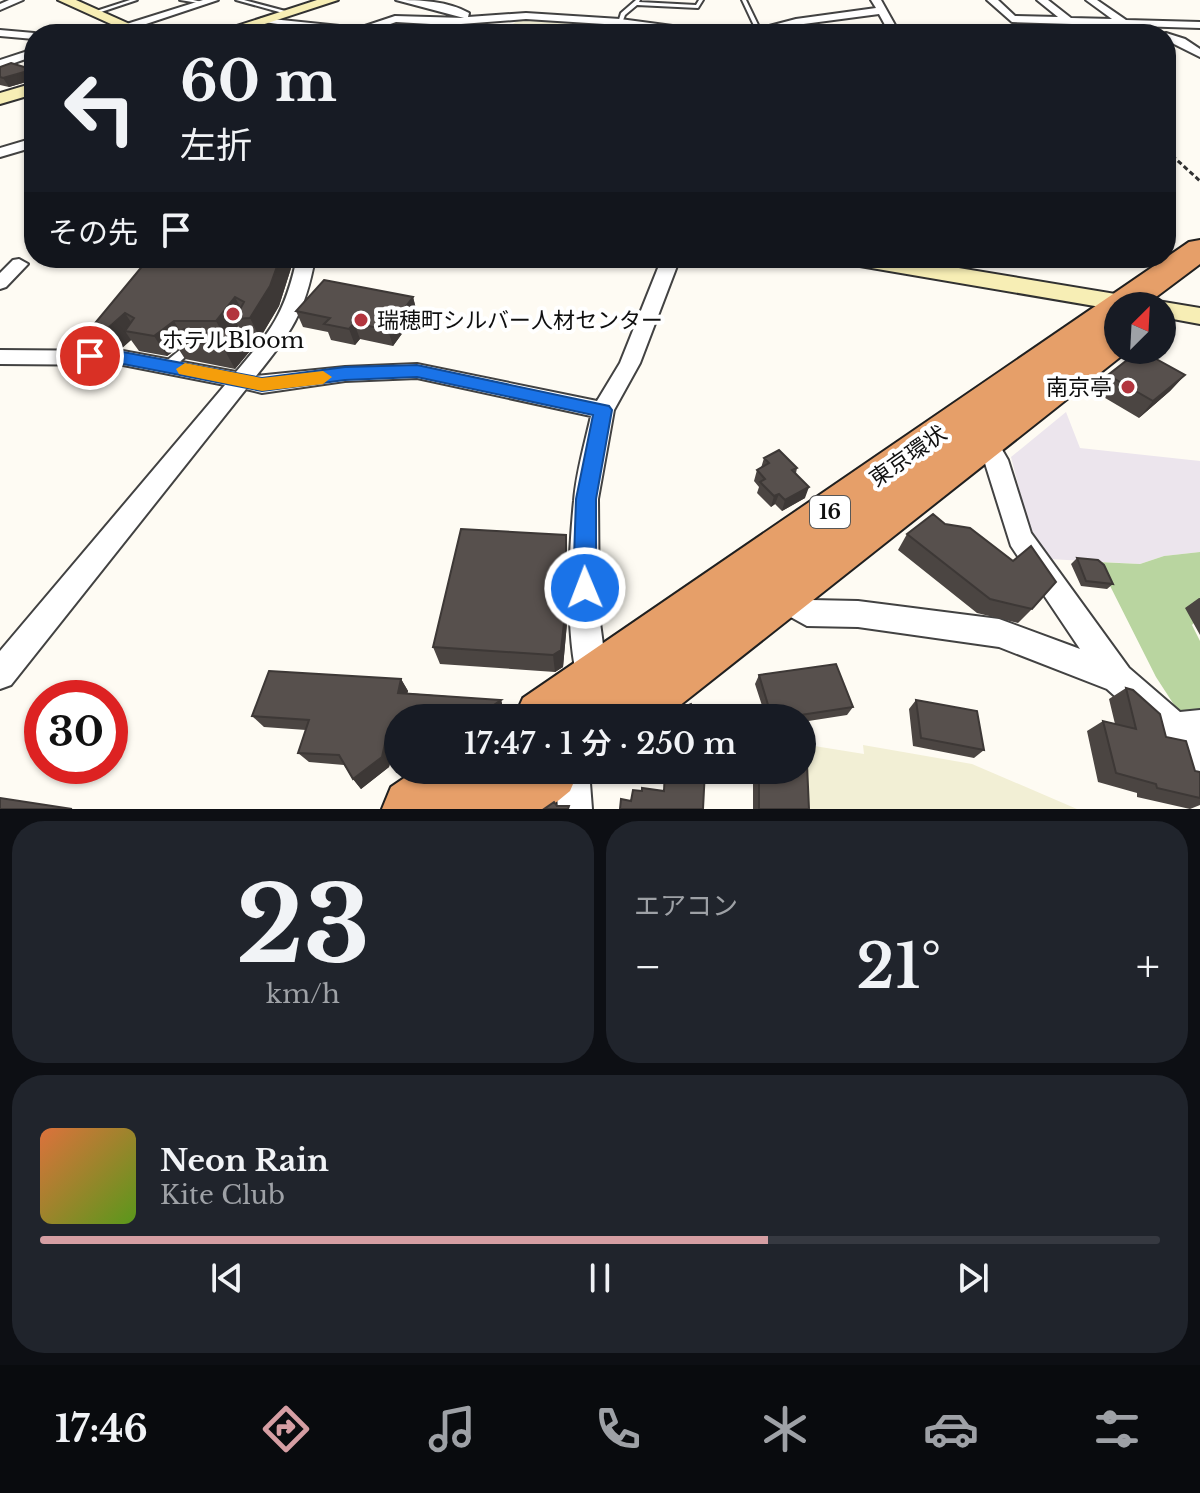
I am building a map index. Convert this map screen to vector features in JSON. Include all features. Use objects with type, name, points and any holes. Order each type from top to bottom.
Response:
[{"type":"highway","name":"東京環状","points":[[1150,292],[1200,249]]},
{"type":"highway","points":[[1176,297],[1200,278]]},
{"type":"highway","name":"東京環状","points":[[605,701],[899,461],[1104,327]]},
{"type":"highway","name":"東京環状","points":[[605,701],[779,596],[985,440],[1104,333]]},
{"type":"highway","points":[[413,809],[449,784]]},
{"type":"highway","points":[[498,809],[531,784]]},
{"type":"main road","points":[[65,0],[123,24]]},
{"type":"main road","points":[[252,24],[331,0]]},
{"type":"main road","points":[[938,268],[1104,308]]},
{"type":"main road","points":[[1176,311],[1200,316]]},
{"type":"street","points":[[1,6],[18,0]]},
{"type":"street","points":[[401,0],[456,10],[469,20]]},
{"type":"street","points":[[992,0],[1012,19],[1162,24]]},
{"type":"street","points":[[1042,0],[1069,21]]},
{"type":"street","points":[[1091,0],[1127,24]]},
{"type":"street","points":[[135,24],[209,2]]},
{"type":"street","points":[[790,24],[877,5],[889,24]]},
{"type":"street","points":[[500,17],[510,9]]},
{"type":"street","points":[[381,24],[395,19],[469,20],[543,16],[606,24]]},
{"type":"street","points":[[469,20],[469,24]]},
{"type":"street","points":[[262,21],[285,24]]},
{"type":"street","points":[[1176,24],[1200,25]]},
{"type":"street","points":[[0,33],[24,35]]},
{"type":"street","points":[[1176,39],[1200,54]]},
{"type":"street","points":[[0,64],[24,56]]},
{"type":"street","points":[[0,153],[24,145]]},
{"type":"street","points":[[0,283],[19,264]]},
{"type":"street","points":[[0,674],[272,343],[293,314],[304,268]]},
{"type":"street","points":[[605,701],[585,615],[586,499],[603,410],[630,363],[667,268]]},
{"type":"street","points":[[0,357],[127,353],[168,366],[262,385],[345,374],[417,371],[603,410]]},
{"type":"street","points":[[985,440],[996,460],[1020,538],[1118,679]]},
{"type":"street","points":[[779,596],[807,613],[858,614],[999,633],[1118,679],[1188,728],[1200,763]]},
{"type":"street","points":[[573,784],[575,809]]},
{"type":"lane","points":[[96,12],[135,0]]},
{"type":"lane","points":[[182,0],[209,2]]},
{"type":"lane","points":[[238,0],[290,13]]},
{"type":"lane","points":[[622,24],[623,14],[637,2],[698,7],[701,0]]},
{"type":"lane","points":[[744,0],[758,24]]},
{"type":"lane","points":[[239,335],[227,348],[272,343]]},
{"type":"lane","points":[[168,366],[186,347],[197,344],[206,347]]},
{"type":"path","points":[[1176,159],[1200,181]]},
{"type":"shaded area","points":[[522,17],[585,21],[583,24],[513,24]]},
{"type":"shaded area","points":[[1066,412],[1080,448],[1200,461],[1200,552],[1164,556],[1140,564],[1049,559],[1029,527],[1011,457]]},
{"type":"shaded area","points":[[863,745],[972,764],[1077,809],[804,809],[803,784],[816,784],[816,746],[864,754]]},
{"type":"green space","points":[[1200,552],[1200,616],[1192,625],[1200,641],[1200,714],[1180,714],[1156,677],[1098,562],[1140,564],[1164,556]]},
{"type":"building","points":[[11,63],[24,67],[24,72],[3,78],[0,77],[0,67]]},
{"type":"building","points":[[141,268],[276,268],[270,286],[250,318],[235,319],[244,302],[235,297],[216,321],[174,321],[154,336],[125,331],[134,318],[125,313],[108,328],[91,328]]},
{"type":"building","points":[[324,280],[413,297],[388,330],[354,323],[349,329],[324,324],[330,318],[296,311]]},
{"type":"building","points":[[184,329],[203,333],[239,330],[223,347],[171,338]]},
{"type":"building","points":[[1122,364],[1165,364],[1185,375],[1153,401],[1108,375]]},
{"type":"building","points":[[779,450],[797,468],[792,470],[809,487],[785,500],[779,494],[774,496],[760,482],[765,479],[757,470],[769,463],[764,458]]},
{"type":"building","points":[[933,514],[945,524],[970,528],[1013,561],[1031,546],[1056,582],[1032,609],[990,599],[907,534]]},
{"type":"building","points":[[461,529],[566,535],[566,605],[561,650],[553,655],[433,647]]},
{"type":"building","points":[[1077,558],[1098,560],[1104,565],[1113,584],[1086,581]]},
{"type":"building","points":[[836,664],[853,707],[816,713],[816,704],[768,704],[759,675]]},
{"type":"building","points":[[269,671],[401,679],[398,693],[501,700],[495,704],[384,704],[382,757],[353,779],[339,755],[298,753],[309,720],[252,716]]},
{"type":"building","points":[[1126,688],[1133,690],[1160,714],[1166,737],[1186,741],[1195,771],[1200,772],[1200,798],[1157,788],[1156,784],[1116,773],[1103,721],[1136,729]]},
{"type":"building","points":[[916,700],[977,711],[984,750],[921,738]]},
{"type":"building","points":[[664,784],[704,784],[703,809],[620,809],[621,799],[631,801],[633,790],[664,791]]},
{"type":"building","points":[[759,784],[808,784],[809,809],[759,809]]},
{"type":"building","points":[[0,798],[72,809],[0,809]]},
{"type":"building","points":[[554,802],[557,806],[569,806],[568,809],[544,809]]},
{"type":"slow traffic","points":[[185,369],[262,385],[323,377]]},
{"type":"place","name":"ホテルBloom","points":[[233,314]]},
{"type":"place","name":"瑞穂町シルバー人材センター","points":[[361,320]]},
{"type":"place","name":"南京亭","points":[[1128,387]]},
{"type":"route","points":[[90,356],[123,358],[262,385],[345,374],[417,371],[603,410],[586,499],[585,588]]}]
